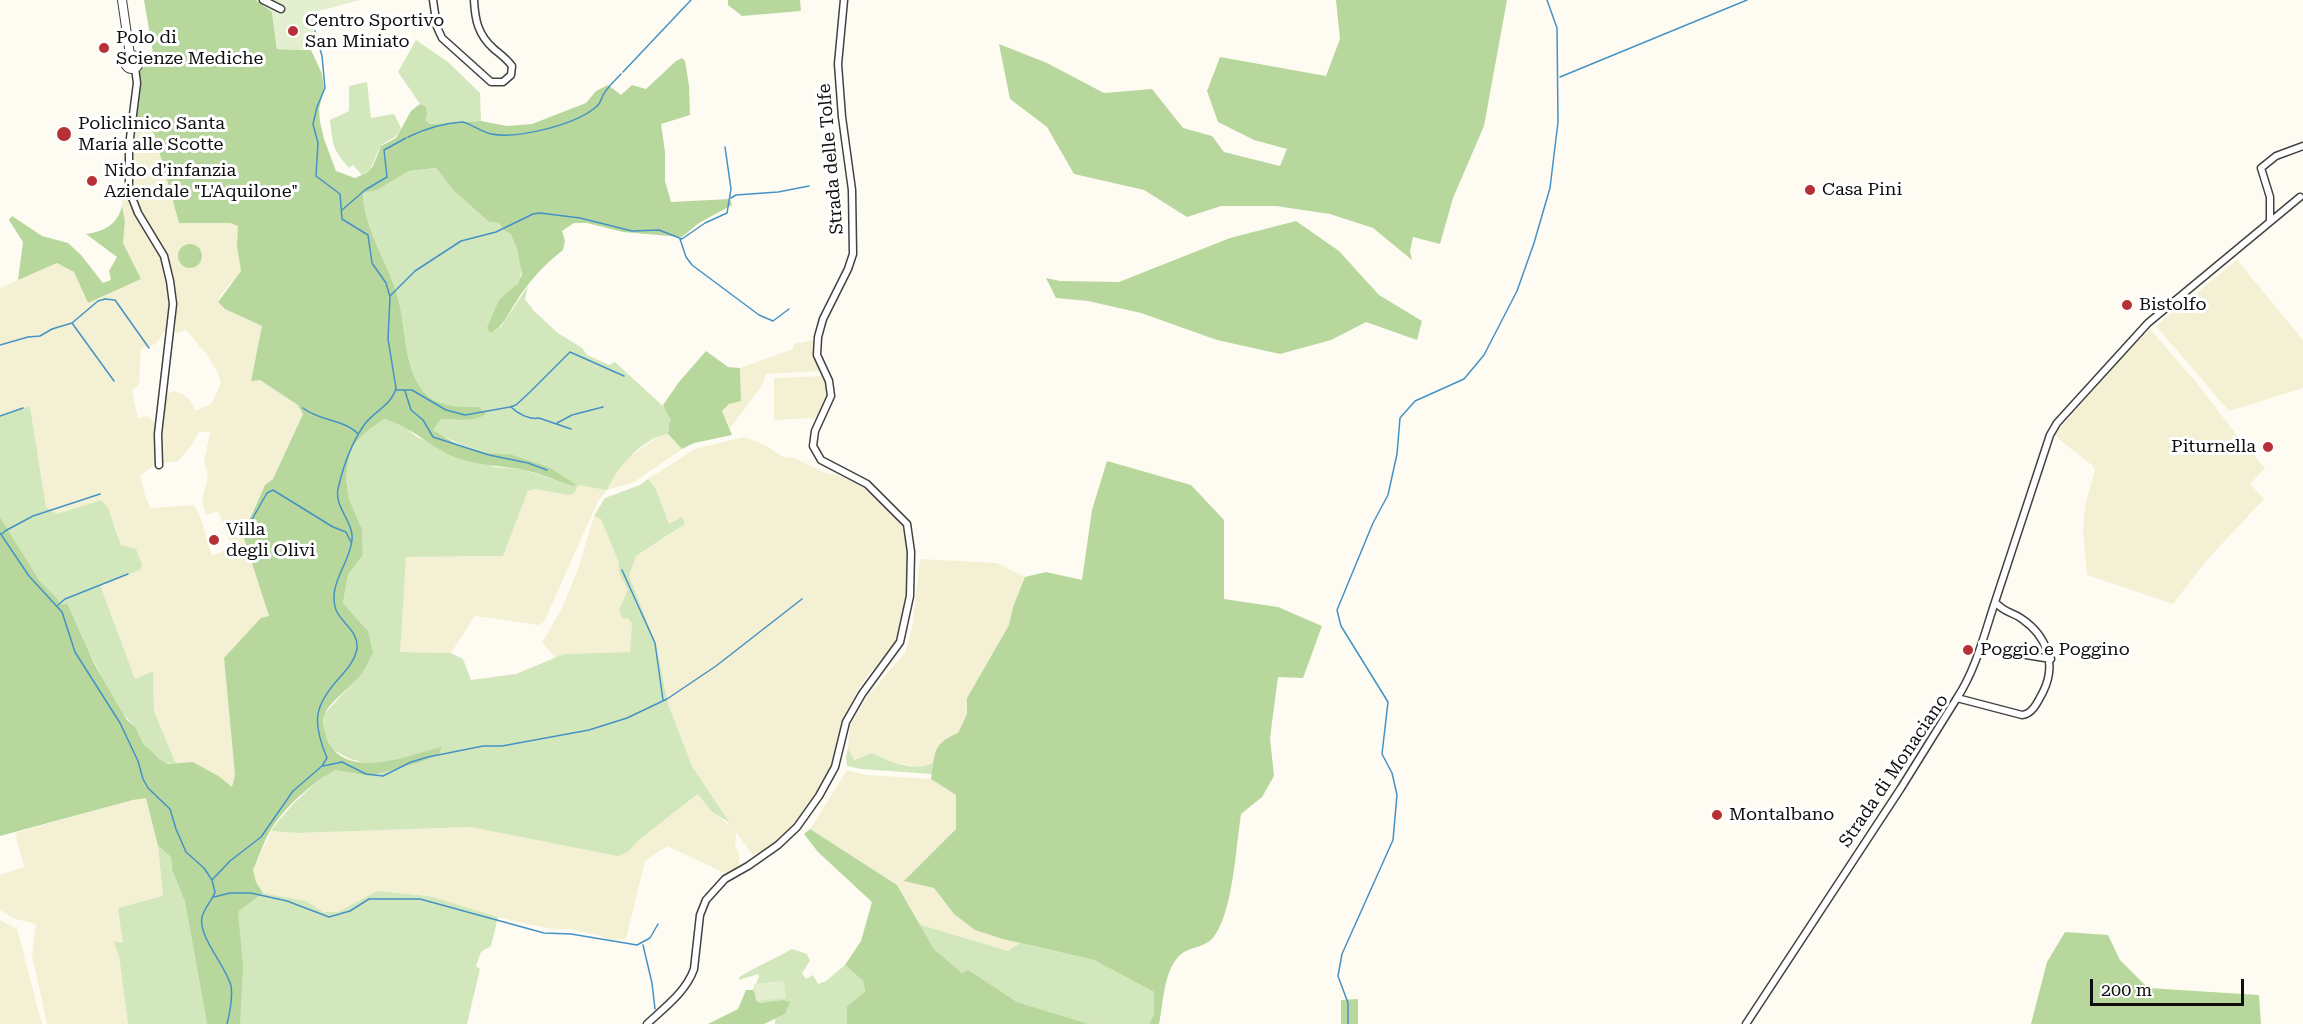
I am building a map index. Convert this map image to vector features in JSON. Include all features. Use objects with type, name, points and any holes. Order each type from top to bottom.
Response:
[{"type":"street","points":[[122,0],[130,55],[136,56],[139,60],[135,68],[137,83],[130,140],[129,190],[136,210],[164,256],[173,304],[158,434],[159,465]]},
{"type":"street","points":[[263,0],[281,9]]},
{"type":"street","points":[[433,0],[438,30],[446,43],[491,82],[497,84],[509,78],[512,70],[511,64],[488,43],[477,27],[474,0]]},
{"type":"street","name":"Strada delle Tolfe","points":[[647,1024],[680,992],[691,977],[700,915],[706,900],[725,879],[770,852],[797,827],[828,781],[840,753],[846,722],[862,694],[900,642],[906,621],[910,596],[911,552],[906,524],[867,484],[821,460],[813,446],[815,431],[830,401],[831,391],[817,355],[818,337],[823,319],[850,264],[853,248],[852,190],[842,117],[838,64],[844,0]]},
{"type":"street","points":[[2270,221],[2270,196],[2260,168],[2276,156],[2303,146]]},
{"type":"street","points":[[1958,699],[1976,663],[2050,435],[2057,423],[2148,323],[2300,197]]},
{"type":"street","points":[[1995,602],[2007,613],[2021,617],[2033,629],[2049,650],[2051,659],[2026,655]]},
{"type":"street","name":"Strada di Monaciano","points":[[1746,1024],[1958,699],[2022,716],[2027,715],[2045,688],[2051,659]]},
{"type":"shaded area","points":[[135,122],[154,133],[179,223],[230,223],[238,226],[237,247],[241,271],[220,296],[218,302],[225,309],[262,326],[251,380],[260,380],[299,405],[303,414],[273,479],[265,485],[250,516],[241,528],[269,616],[224,658],[235,775],[233,787],[193,762],[176,764],[154,711],[153,671],[135,679],[100,585],[140,570],[121,545],[115,525],[101,500],[57,514],[46,507],[30,406],[0,416],[0,288],[57,263],[74,272],[88,303],[141,279],[123,243],[125,221],[122,206],[123,195],[127,196],[134,213],[161,255],[168,278],[171,303],[170,324],[156,344],[141,348],[139,384],[132,391],[138,418],[147,416],[156,423],[154,444],[157,463],[140,476],[146,499],[151,508],[194,505],[201,519],[212,556],[230,548],[219,513],[206,515],[202,502],[208,475],[204,462],[210,432],[199,432],[178,461],[162,463],[160,432],[165,395],[173,391],[183,394],[190,400],[195,411],[211,404],[221,383],[207,355],[186,330],[175,333],[177,303],[173,275],[166,251],[141,212],[135,197],[133,144]],"holes":[[[181,248],[202,251],[202,259],[198,266],[190,268],[180,263],[178,256]]]},
{"type":"shaded area","points":[[2237,260],[2303,340],[2303,388],[2229,411],[2156,326]]},
{"type":"shaded area","points":[[2150,329],[2265,468],[2250,484],[2264,499],[2206,561],[2173,604],[2087,575],[2083,531],[2085,506],[2095,470],[2055,434],[2124,355]]},
{"type":"shaded area","points":[[814,340],[814,352],[821,371],[766,374],[762,386],[730,428],[722,411],[729,404],[741,401],[740,368],[793,349],[794,344]]},
{"type":"shaded area","points":[[823,376],[827,381],[829,395],[821,415],[813,418],[774,420],[774,378]]},
{"type":"shaded area","points":[[668,434],[682,449],[634,482],[607,490],[598,501],[544,622],[539,625],[475,616],[451,653],[399,652],[406,557],[503,556],[528,491],[535,489],[569,495],[577,485],[612,478],[623,462],[660,435]]},
{"type":"shaded area","points":[[744,437],[765,445],[783,457],[794,458],[828,474],[837,475],[859,484],[901,522],[909,554],[908,598],[898,641],[858,689],[842,721],[832,767],[796,824],[768,849],[753,855],[736,832],[735,847],[739,853],[739,867],[727,874],[667,846],[645,861],[626,939],[611,940],[569,929],[553,929],[527,924],[473,911],[429,896],[377,891],[338,912],[323,912],[305,901],[263,893],[256,882],[253,870],[271,831],[298,833],[470,827],[552,843],[629,851],[639,840],[699,794],[712,812],[732,827],[692,766],[668,704],[656,644],[629,576],[636,556],[674,532],[678,519],[669,524],[655,487],[648,479],[695,449]]},
{"type":"shaded area","points":[[594,516],[601,518],[619,563],[619,573],[628,590],[628,618],[632,624],[631,652],[564,654],[556,658],[542,643],[562,608],[578,569]]},
{"type":"shaded area","points":[[920,559],[997,563],[1025,577],[1013,607],[1009,625],[967,698],[967,714],[958,733],[935,753],[933,763],[923,768],[887,761],[872,753],[853,760],[848,748],[850,726],[867,696],[905,653],[912,629]]},
{"type":"shaded area","points":[[847,770],[866,775],[931,779],[956,795],[956,829],[905,880],[934,888],[954,914],[975,930],[1020,943],[1008,951],[918,924],[897,885],[810,829]]},
{"type":"shaded area","points":[[146,798],[158,846],[163,897],[123,943],[114,942],[119,956],[128,1024],[47,1024],[32,955],[36,924],[12,918],[0,910],[0,875],[24,867],[15,833]]},
{"type":"shaded area","points":[[0,920],[17,929],[42,1024],[0,1024]]},
{"type":"green space","points":[[144,0],[256,0],[272,12],[277,49],[311,50],[322,74],[324,88],[319,109],[324,139],[336,171],[355,178],[366,173],[373,166],[381,146],[396,138],[411,111],[420,104],[426,107],[425,120],[430,124],[481,121],[507,126],[532,124],[586,103],[596,91],[608,85],[621,95],[632,85],[646,89],[682,58],[685,61],[689,86],[690,115],[661,124],[665,152],[665,181],[671,202],[730,199],[732,205],[699,223],[682,237],[623,232],[587,223],[574,223],[562,231],[565,241],[563,250],[537,274],[502,323],[490,333],[487,328],[499,300],[518,283],[522,274],[517,248],[511,235],[499,223],[489,222],[453,190],[436,168],[409,171],[377,190],[363,193],[364,207],[372,235],[395,288],[409,360],[417,381],[423,391],[434,400],[449,405],[479,407],[486,414],[470,420],[441,419],[433,430],[458,445],[488,453],[510,454],[549,467],[577,485],[573,486],[527,470],[480,464],[457,458],[394,422],[384,419],[366,432],[350,449],[346,478],[349,499],[362,529],[363,555],[348,575],[343,603],[368,631],[373,653],[358,678],[327,710],[323,721],[328,741],[337,753],[350,760],[364,763],[397,759],[442,747],[439,754],[418,763],[369,776],[335,770],[316,782],[276,822],[265,840],[253,870],[256,882],[263,893],[238,912],[243,966],[240,1024],[207,1024],[185,902],[172,870],[171,857],[158,846],[146,798],[0,836],[0,517],[40,582],[61,605],[67,603],[95,665],[144,744],[159,759],[168,764],[193,762],[220,777],[232,787],[235,775],[224,658],[261,618],[269,616],[241,529],[251,516],[265,485],[273,479],[303,414],[298,405],[260,380],[251,381],[262,326],[225,309],[218,302],[241,271],[237,247],[238,226],[230,223],[179,223],[154,133],[135,122],[138,72],[154,59]]},
{"type":"green space","name":"Centro Sportivo San Miniato","points":[[256,0],[360,0],[315,12],[311,50],[277,49],[272,12]]},
{"type":"green space","points":[[728,0],[800,0],[801,11],[742,16],[728,5]]},
{"type":"green space","points":[[1336,0],[1507,0],[1484,126],[1453,198],[1440,244],[1413,237],[1410,251],[1412,260],[1373,228],[1330,214],[1276,206],[1221,206],[1187,217],[1144,190],[1074,174],[1047,127],[1010,99],[999,44],[1047,63],[1104,93],[1152,89],[1183,128],[1212,136],[1224,152],[1280,166],[1287,149],[1254,140],[1218,122],[1207,91],[1220,57],[1326,76],[1340,39]]},
{"type":"green space","points":[[416,40],[448,62],[480,93],[481,121],[430,124],[425,120],[423,106],[398,72]]},
{"type":"green space","points":[[367,82],[371,118],[394,114],[401,128],[394,137],[382,145],[373,164],[362,175],[353,165],[349,168],[336,151],[330,120],[349,111],[349,86]]},
{"type":"green space","points":[[436,168],[453,190],[489,222],[499,223],[512,237],[517,247],[521,267],[520,279],[499,300],[500,328],[528,286],[525,299],[534,311],[558,333],[582,348],[587,355],[609,365],[615,362],[665,408],[671,421],[668,434],[650,441],[632,455],[607,490],[578,485],[574,493],[569,495],[535,489],[528,491],[503,556],[406,557],[400,652],[451,653],[463,659],[471,680],[516,674],[564,654],[630,652],[632,624],[628,618],[623,619],[619,610],[628,590],[619,573],[619,563],[601,519],[594,516],[605,498],[640,485],[648,479],[655,487],[669,524],[682,517],[685,524],[636,556],[629,576],[656,644],[668,704],[692,766],[733,828],[727,821],[712,812],[698,794],[639,840],[629,851],[618,856],[470,827],[298,833],[271,831],[300,797],[335,770],[369,776],[418,763],[442,748],[381,763],[365,763],[350,759],[332,749],[323,729],[325,713],[361,674],[368,631],[343,603],[348,575],[363,555],[362,529],[349,499],[346,478],[350,449],[366,432],[384,419],[400,423],[417,437],[494,467],[522,469],[573,486],[577,485],[549,467],[510,454],[488,453],[461,445],[432,430],[441,419],[468,420],[478,407],[441,403],[428,396],[417,381],[409,360],[395,288],[372,235],[364,207],[363,193],[377,190],[409,171]]},
{"type":"green space","points":[[122,206],[125,221],[123,243],[141,279],[88,303],[74,272],[57,263],[18,280],[23,242],[9,220],[12,216],[42,236],[68,243],[81,255],[103,283],[111,280],[109,271],[117,257],[86,234],[109,226],[117,218]]},
{"type":"green space","points":[[1296,221],[1339,251],[1379,295],[1422,321],[1417,340],[1366,322],[1331,340],[1280,354],[1217,340],[1141,313],[1088,301],[1056,298],[1046,278],[1060,281],[1119,282],[1230,238]]},
{"type":"green space","points":[[190,244],[199,247],[202,256],[199,265],[190,268],[181,265],[178,256],[181,247]]},
{"type":"green space","points":[[706,351],[728,367],[740,368],[741,401],[729,404],[722,411],[732,435],[694,443],[682,449],[668,434],[671,421],[663,405],[679,382]]},
{"type":"green space","points":[[30,406],[46,507],[57,514],[101,500],[108,508],[121,545],[136,549],[142,565],[140,570],[100,585],[135,679],[153,671],[154,711],[176,764],[157,758],[121,711],[67,603],[61,605],[56,597],[40,583],[0,517],[0,416]]},
{"type":"green space","points":[[1107,461],[1191,485],[1224,520],[1224,599],[1278,607],[1322,626],[1303,678],[1278,677],[1270,738],[1274,776],[1262,797],[1241,814],[1229,896],[1220,927],[1210,941],[1184,952],[1177,958],[1168,975],[1159,1024],[1149,1024],[1154,1014],[1154,992],[1094,960],[1003,939],[975,930],[954,914],[934,888],[904,881],[956,829],[956,795],[931,779],[934,756],[943,741],[958,733],[967,714],[967,698],[1009,625],[1013,607],[1025,577],[1046,572],[1082,580],[1092,510]]},
{"type":"green space","points":[[848,748],[854,760],[872,753],[886,760],[910,766],[926,766],[933,763],[932,774],[847,766]]},
{"type":"green space","points":[[810,829],[897,885],[933,948],[962,973],[968,970],[1017,1002],[1089,1024],[847,1024],[847,1006],[865,992],[863,981],[845,965],[861,941],[872,902],[818,852],[804,834]]},
{"type":"green space","points":[[158,846],[171,857],[172,870],[185,902],[207,1024],[128,1024],[119,956],[113,941],[123,943],[118,908],[163,896]]},
{"type":"green space","points":[[377,891],[429,896],[498,917],[491,946],[481,952],[476,966],[480,969],[467,1024],[239,1024],[238,912],[263,893],[306,901],[323,912],[338,912]]},
{"type":"green space","points":[[918,924],[1008,951],[1020,943],[1094,960],[1154,992],[1154,1014],[1149,1024],[1089,1024],[1017,1002],[968,971],[962,973],[933,948]]},
{"type":"green space","points":[[2065,932],[2108,935],[2120,960],[2148,988],[2259,995],[2261,1024],[2031,1024],[2047,962]]},
{"type":"green space","points":[[792,949],[807,954],[810,961],[802,973],[806,979],[813,975],[818,984],[826,981],[845,965],[863,981],[865,993],[847,1006],[847,1024],[775,1024],[775,1019],[785,1014],[782,1000],[759,1003],[753,990],[759,977],[758,974],[739,980],[739,977]]},
{"type":"green space","points":[[784,981],[786,998],[756,1001],[754,984]]},
{"type":"green space","points":[[746,990],[753,990],[759,1003],[782,1000],[790,1002],[785,1014],[764,1024],[708,1024],[738,1009]]},
{"type":"green space","points":[[1358,999],[1358,1024],[1341,1024],[1341,1000]]},
{"type":"waterway","points":[[623,72],[691,0]]},
{"type":"waterway","points":[[1348,1024],[1348,1003],[1338,976],[1342,954],[1393,840],[1397,795],[1392,773],[1382,754],[1388,702],[1341,626],[1337,610],[1373,523],[1388,495],[1397,454],[1400,418],[1415,401],[1464,379],[1484,355],[1517,291],[1534,243],[1550,188],[1558,122],[1557,28],[1547,0]]},
{"type":"waterway","points":[[1560,77],[1747,0]]},
{"type":"waterway","points":[[227,1024],[231,986],[204,933],[202,917],[215,892],[212,880],[230,861],[261,837],[293,791],[322,766],[327,758],[317,724],[320,706],[325,696],[351,664],[357,649],[355,637],[336,610],[334,601],[334,592],[352,540],[350,527],[339,502],[338,489],[342,472],[359,432],[368,420],[391,399],[396,388],[388,339],[390,297],[386,283],[372,263],[368,235],[342,219],[340,194],[316,176],[318,143],[313,124],[325,88],[322,56],[315,31]]},
{"type":"waterway","points":[[408,137],[435,127],[462,122],[487,133],[502,135],[531,132],[561,125],[587,114],[596,107],[621,74]]},
{"type":"waterway","points":[[342,210],[365,190],[387,177],[384,150],[406,138]]},
{"type":"waterway","points":[[390,296],[415,271],[461,241],[496,232],[533,214],[580,218],[632,231],[659,230],[682,239],[705,223],[727,213],[731,189],[725,147]]},
{"type":"waterway","points":[[731,198],[736,195],[778,192],[809,186]]},
{"type":"waterway","points":[[680,239],[686,257],[692,265],[759,315],[773,321],[789,309]]},
{"type":"waterway","points":[[0,345],[40,336],[52,329],[72,323],[98,301],[105,299],[115,300],[149,348]]},
{"type":"waterway","points":[[72,323],[114,381]]},
{"type":"waterway","points":[[396,390],[412,390],[446,410],[465,415],[516,405],[570,352],[624,376]]},
{"type":"waterway","points":[[405,391],[411,410],[423,420],[433,437],[547,470]]},
{"type":"waterway","points":[[511,407],[524,416],[539,418],[571,429]]},
{"type":"waterway","points":[[557,423],[572,415],[603,407]]},
{"type":"waterway","points":[[0,416],[23,408]]},
{"type":"waterway","points":[[303,408],[317,416],[347,426],[358,434]]},
{"type":"waterway","points":[[247,528],[267,493],[273,490],[333,527],[346,532],[351,542]]},
{"type":"waterway","points":[[2,534],[33,516],[100,494]]},
{"type":"waterway","points":[[0,533],[29,576],[62,612],[75,652],[120,723],[148,788],[170,809],[186,852],[204,868],[212,880]]},
{"type":"waterway","points":[[622,570],[655,643],[663,700]]},
{"type":"waterway","points":[[58,605],[65,599],[128,574]]},
{"type":"waterway","points":[[323,766],[342,762],[366,774],[383,776],[411,762],[428,757],[589,730],[627,718],[667,699],[716,666],[802,599]]},
{"type":"waterway","points":[[214,897],[230,893],[251,893],[287,901],[329,917],[350,911],[369,899],[420,899],[544,933],[571,934],[637,945],[650,938],[658,924]]},
{"type":"waterway","points":[[643,945],[652,983],[655,1009]]},
{"type":"place","name":"Centro Sportivo San Miniato","points":[[293,31]]},
{"type":"place","name":"Polo di Scienze Mediche","points":[[104,48]]},
{"type":"place","name":"Policlinico Santa Maria alle Scotte","points":[[64,134]]},
{"type":"place","name":"Nido d'infanzia Aziendale \"L'Aquilone\"","points":[[92,181]]},
{"type":"place","name":"Casa Pini","points":[[1810,190]]},
{"type":"place","name":"Bistolfo","points":[[2127,305]]},
{"type":"place","name":"Piturnella","points":[[2268,447]]},
{"type":"place","name":"Villa degli Olivi","points":[[214,540]]},
{"type":"place","name":"Poggio e Poggino","points":[[1968,650]]},
{"type":"place","name":"Montalbano","points":[[1717,815]]}]
